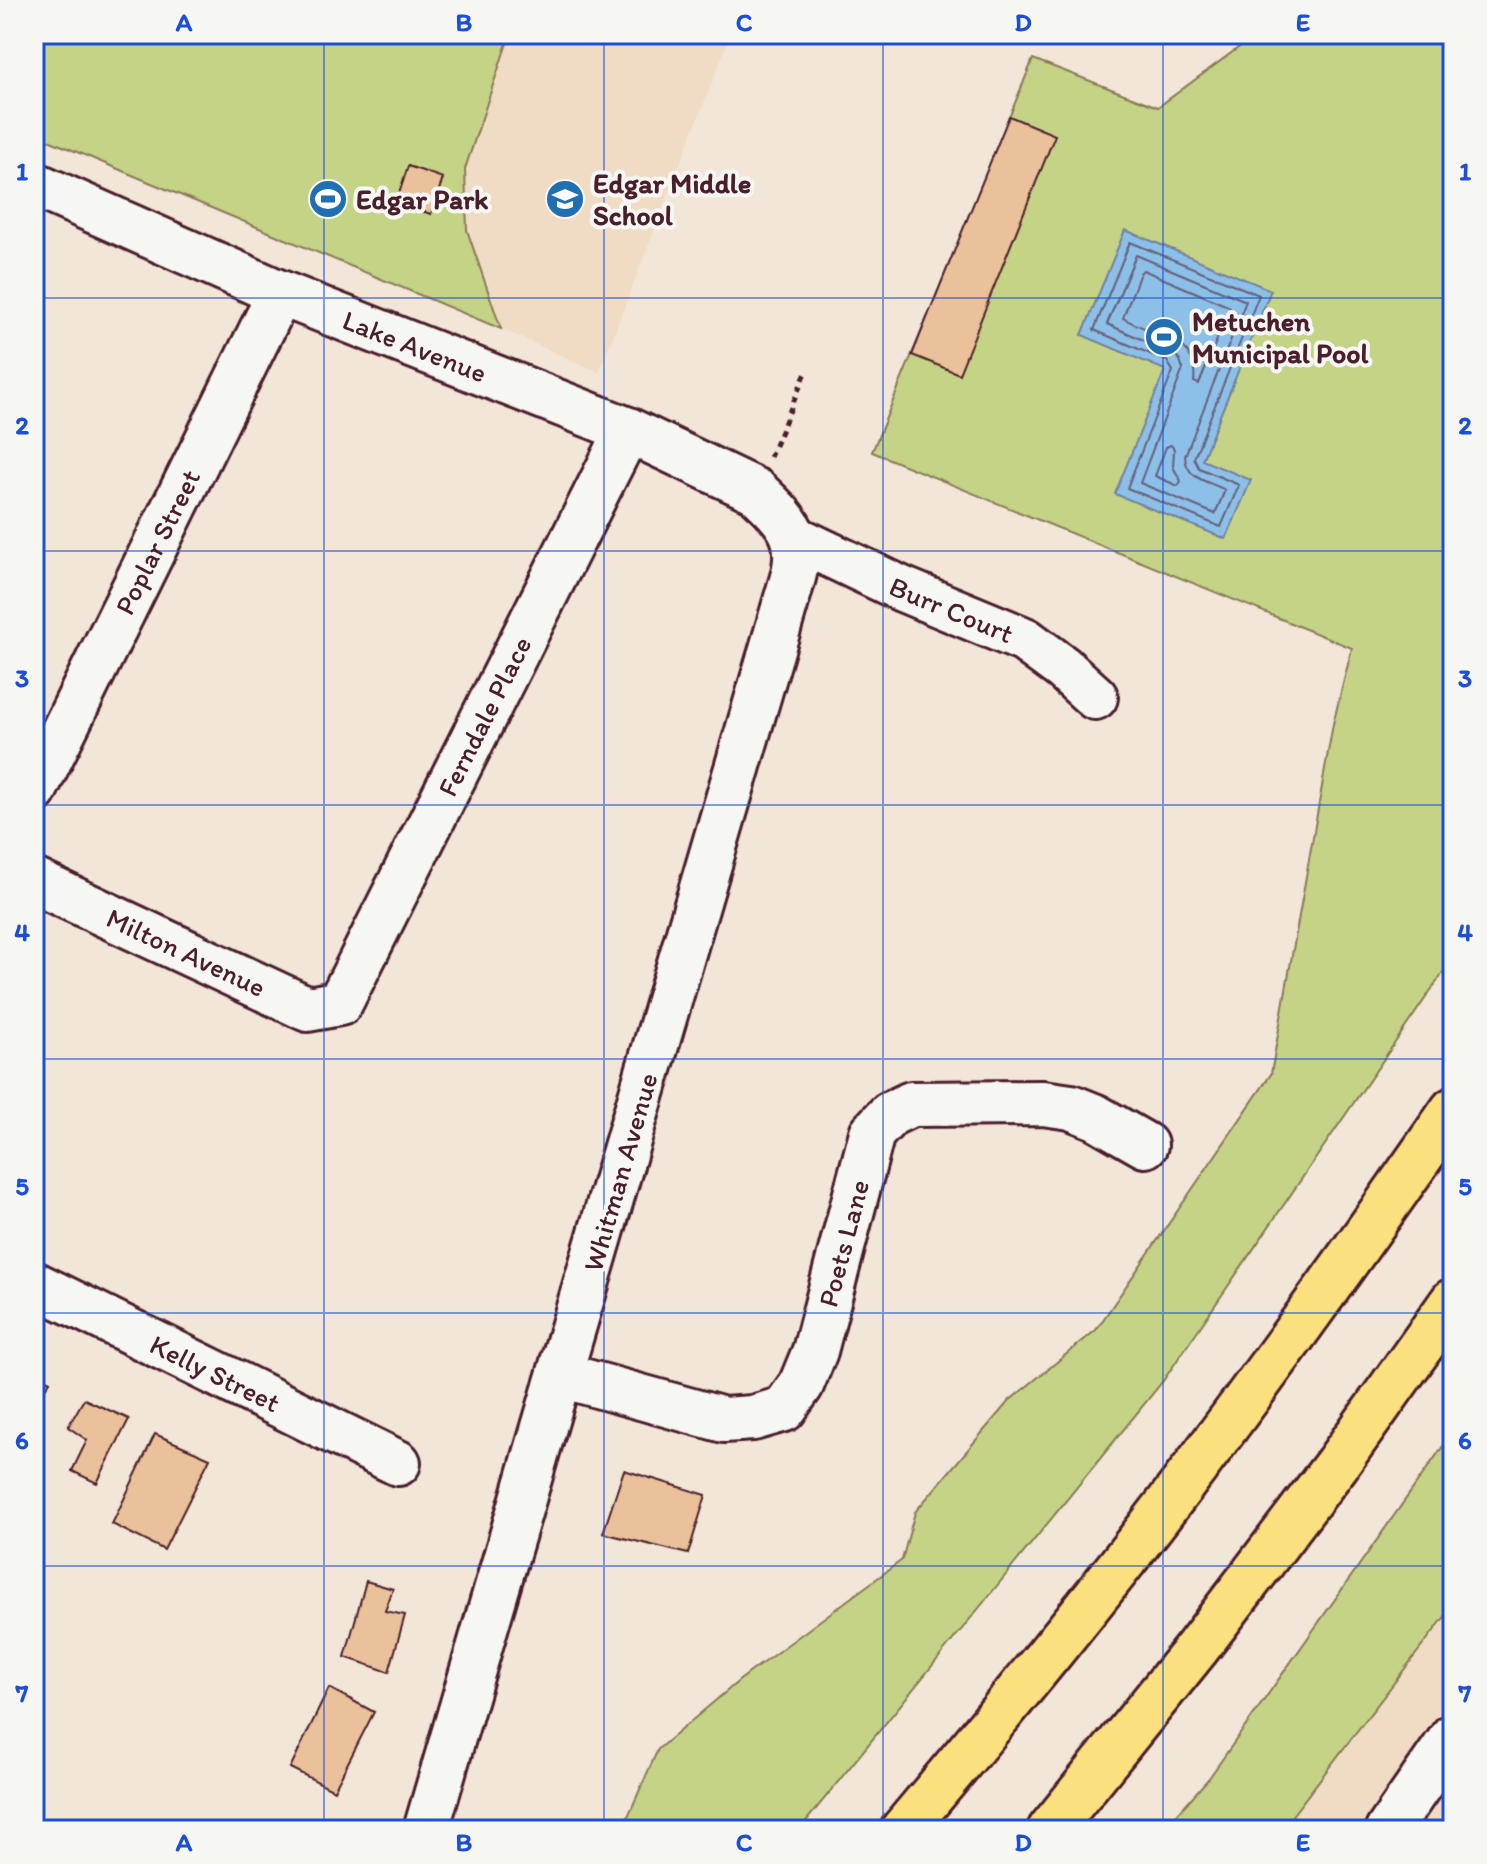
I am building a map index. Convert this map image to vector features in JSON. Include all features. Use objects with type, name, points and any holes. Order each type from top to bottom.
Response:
[{"type":"highway","points":[[903,1830],[1022,1688],[1194,1469],[1364,1238],[1453,1110]]},
{"type":"highway","points":[[1050,1830],[1197,1648],[1328,1477],[1453,1301]]},
{"type":"street","name":"Lake Avenue","points":[[34,184],[280,293],[628,430],[756,491],[791,530]]},
{"type":"street","name":"Poplar Street","points":[[34,791],[280,293]]},
{"type":"street","name":"Ferndale Place","points":[[340,1003],[628,430]]},
{"type":"street","name":"Burr Court","points":[[791,530],[902,589],[1025,640],[1095,697]]},
{"type":"street","name":"Whitman Avenue","points":[[428,1828],[795,573],[791,530]]},
{"type":"street","name":"Milton Avenue","points":[[34,881],[308,1009],[340,1003]]},
{"type":"street","name":"Poets Lane","points":[[561,1375],[724,1420],[753,1418],[784,1409],[801,1385],[815,1351],[872,1133],[890,1114],[911,1104],[1043,1103],[1071,1107],[1096,1117],[1145,1145]]},
{"type":"street","name":"Kelly Street","points":[[34,1284],[398,1463]]},
{"type":"street","points":[[1388,1830],[1453,1736]]},
{"type":"path","points":[[756,491],[807,370]]},
{"type":"shaded area","name":"Edgar Middle School","points":[[510,34],[731,34],[599,372],[501,329],[467,230],[465,169]]},
{"type":"shaded area","points":[[1453,1606],[1453,1830],[1281,1830]]},
{"type":"green space","name":"Edgar Park","points":[[34,34],[510,34],[465,169],[467,230],[501,329],[34,134]]},
{"type":"green space","points":[[1257,34],[1453,34],[1453,958],[1163,1381],[799,1830],[622,1830],[658,1749],[741,1679],[902,1560],[915,1512],[1009,1401],[1096,1330],[1271,1074],[1333,724],[1352,648],[872,452],[1033,59],[1158,107]]},
{"type":"green space","points":[[1453,1432],[1453,1606],[1281,1830],[1163,1830],[1209,1778]]},
{"type":"water","points":[[1125,230],[1271,290],[1202,460],[1251,480],[1226,539],[1115,494],[1165,370],[1082,335]]},
{"type":"building","points":[[1009,116],[1055,135],[959,374],[912,355]]},
{"type":"building","points":[[408,166],[443,178],[431,214],[396,203]]},
{"type":"building","points":[[34,1373],[50,1381],[34,1407]]},
{"type":"building","points":[[84,1399],[129,1419],[97,1483],[72,1471],[87,1440],[68,1427]]},
{"type":"building","points":[[155,1434],[210,1458],[164,1550],[112,1524]]},
{"type":"building","points":[[624,1470],[706,1495],[688,1554],[603,1533]]},
{"type":"building","points":[[366,1581],[393,1589],[385,1611],[405,1615],[389,1672],[345,1657]]},
{"type":"building","points":[[329,1688],[374,1712],[334,1790],[290,1768]]},
{"type":"place","name":"Edgar Park","points":[[328,199]]},
{"type":"place","name":"Edgar Middle School","points":[[565,199]]},
{"type":"place","name":"Metuchen Municipal Pool","points":[[1164,337]]}]
